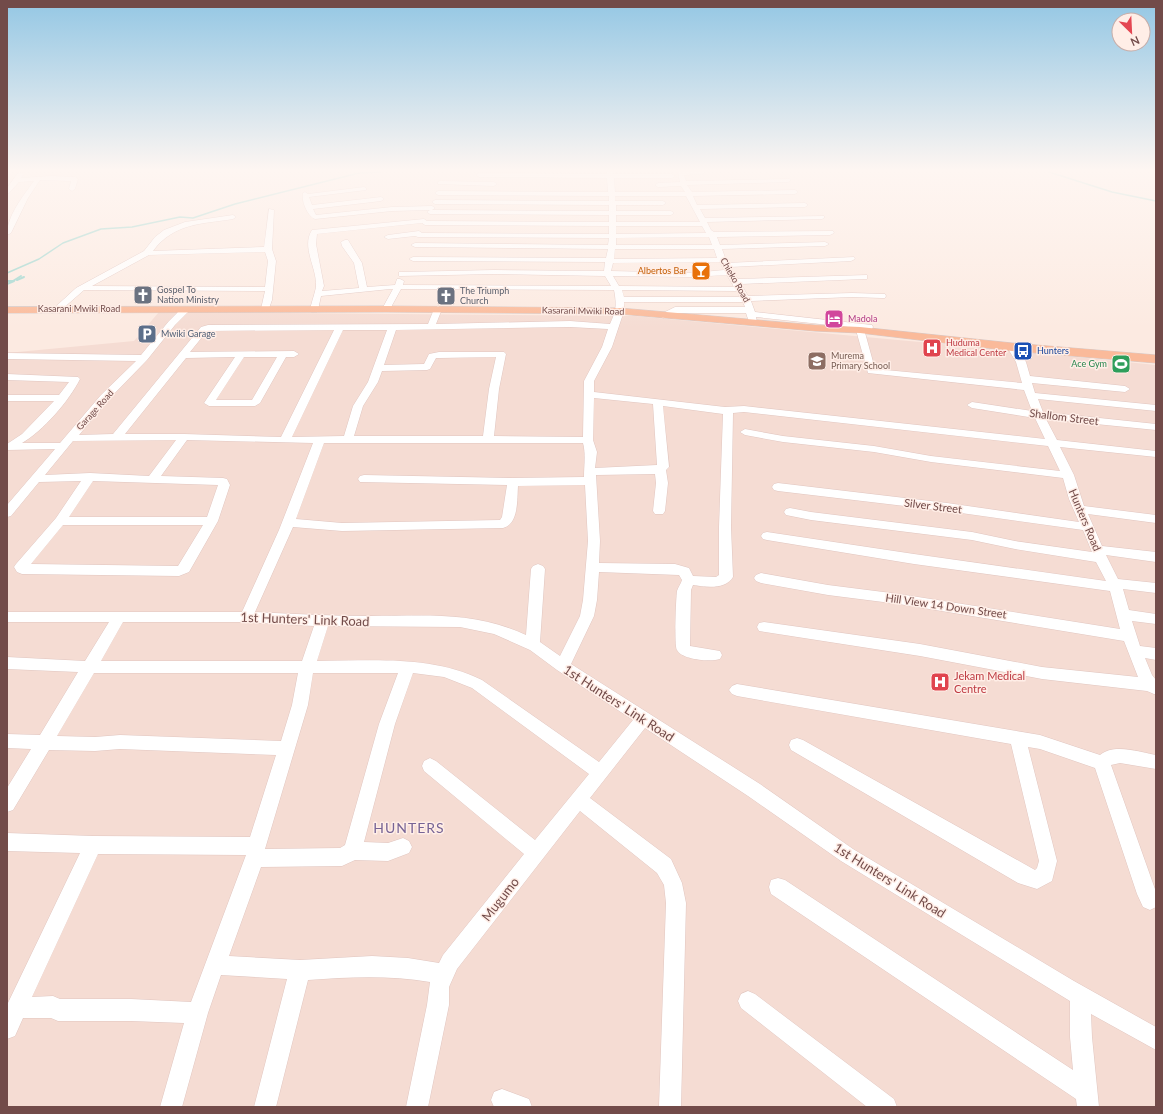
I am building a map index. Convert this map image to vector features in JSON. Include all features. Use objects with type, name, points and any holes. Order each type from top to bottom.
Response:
[{"type":"main road","name":"Kasarani Mwiki Road","points":[[7,310],[438,309],[620,305],[663,315],[752,316],[772,320],[1012,347],[1156,359]]},
{"type":"street","points":[[7,233],[12,224]]},
{"type":"street","points":[[57,309],[76,292],[147,253],[158,239],[180,226],[192,224]]},
{"type":"street","points":[[265,309],[272,261],[268,249],[270,224]]},
{"type":"street","points":[[311,224],[315,232]]},
{"type":"street","points":[[315,232],[402,224]]},
{"type":"street","points":[[386,309],[398,287],[404,268],[409,266],[413,259],[415,244],[423,224]]},
{"type":"street","points":[[562,666],[587,616],[590,600],[594,541],[589,461],[591,452],[588,440],[588,394],[589,382],[607,347],[620,305],[616,288],[608,274],[607,268],[611,261],[612,224]]},
{"type":"street","name":"Chieko Road","points":[[705,224],[708,231],[712,234],[724,262],[745,299],[752,316]]},
{"type":"street","points":[[314,310],[320,286],[312,244],[313,235],[315,232]]},
{"type":"street","points":[[388,237],[418,234],[611,236],[830,232]]},
{"type":"street","points":[[345,242],[346,246],[358,263],[363,289]]},
{"type":"street","points":[[415,244],[612,247],[717,247],[825,244]]},
{"type":"street","points":[[147,253],[248,251],[268,249]]},
{"type":"street","points":[[413,259],[724,262],[851,259]]},
{"type":"street","points":[[402,274],[494,272],[692,275],[730,272]]},
{"type":"street","points":[[317,294],[398,287],[495,286],[616,288],[737,286],[864,277]]},
{"type":"street","points":[[85,288],[269,289]]},
{"type":"street","points":[[620,305],[852,295],[882,296]]},
{"type":"street","points":[[431,326],[438,309]]},
{"type":"street","name":"Garage Road","points":[[7,512],[105,397],[144,358],[172,323],[185,310]]},
{"type":"street","points":[[116,438],[146,403],[160,382],[184,355],[204,329],[208,328],[570,324],[613,327]]},
{"type":"street","points":[[285,440],[340,327]]},
{"type":"street","points":[[348,439],[358,406],[372,382],[392,327]]},
{"type":"street","points":[[865,331],[871,370],[1028,387],[1156,408]]},
{"type":"street","name":"Hunters Road","points":[[1012,347],[1021,362],[1038,415],[1068,475],[1079,509],[1115,585],[1134,651],[1146,679],[1155,689]]},
{"type":"street","points":[[241,355],[209,403],[255,403],[283,354]]},
{"type":"street","points":[[184,355],[294,354]]},
{"type":"street","points":[[378,368],[427,367],[432,356],[439,355],[501,354],[494,389],[488,440]]},
{"type":"street","points":[[7,356],[144,358]]},
{"type":"street","points":[[7,378],[75,379],[61,398],[24,438],[19,439],[9,447]]},
{"type":"street","points":[[1028,387],[1125,389]]},
{"type":"street","points":[[588,394],[726,410],[752,410],[1156,454]]},
{"type":"street","points":[[7,398],[61,398]]},
{"type":"street","points":[[658,402],[663,457],[663,467],[660,469],[662,483],[659,510]]},
{"type":"street","name":"Shallom Street","points":[[972,405],[1038,415],[1156,427]]},
{"type":"street","points":[[689,580],[718,583],[726,578],[725,527],[728,412],[726,410]]},
{"type":"street","points":[[745,432],[783,439],[874,449],[930,459],[1068,475]]},
{"type":"street","points":[[9,447],[116,438],[184,437],[285,440],[588,440]]},
{"type":"street","points":[[152,480],[184,437]]},
{"type":"street","points":[[246,617],[261,587],[288,523],[320,440]]},
{"type":"street","points":[[364,479],[513,482],[660,469]]},
{"type":"street","points":[[35,479],[90,478],[223,482],[224,485],[212,521],[184,569],[179,571],[22,569],[21,567],[60,521],[90,478]]},
{"type":"street","points":[[288,523],[342,526],[502,524],[508,518],[513,482]]},
{"type":"street","name":"Silver Street","points":[[778,487],[947,507],[1088,527]]},
{"type":"street","points":[[1079,509],[1156,518]]},
{"type":"street","points":[[790,512],[811,516],[972,536],[1015,544],[1100,554],[1156,557]]},
{"type":"street","points":[[60,521],[212,521]]},
{"type":"street","points":[[767,536],[914,559],[1115,585],[1156,588]]},
{"type":"street","points":[[592,567],[675,568],[684,571],[689,580]]},
{"type":"street","points":[[532,644],[538,569]]},
{"type":"street","name":"Hill View 14 Down Street","points":[[761,578],[828,590],[900,599],[1130,636]]},
{"type":"street","points":[[689,580],[684,590],[683,648],[687,652],[715,655]]},
{"type":"street","points":[[1124,615],[1156,619]]},
{"type":"street","points":[[7,804],[42,743],[120,616]]},
{"type":"street","name":"1st Hunters' Link Road","points":[[7,617],[246,617],[323,621],[460,622],[479,624],[499,630],[532,644],[562,666],[754,790],[847,855],[1080,996],[1156,1039]]},
{"type":"street","points":[[171,1107],[198,1013],[255,852],[285,748],[300,705],[307,667],[323,621]]},
{"type":"street","points":[[764,627],[913,649],[1042,673],[1155,689]]},
{"type":"street","points":[[1134,651],[1156,654]]},
{"type":"street","points":[[7,663],[89,667],[408,667],[437,669],[458,674],[477,684],[600,773]]},
{"type":"street","points":[[353,850],[387,724],[408,667]]},
{"type":"street","points":[[737,690],[1040,742],[1102,763]]},
{"type":"street","name":"Mugumo","points":[[417,1107],[438,1005],[439,986],[450,962],[643,719]]},
{"type":"street","points":[[797,745],[1018,872],[1037,880],[1045,874],[1048,861],[1018,738]]},
{"type":"street","points":[[7,741],[95,744],[120,742],[285,748]]},
{"type":"street","points":[[1102,763],[1109,757],[1120,756],[1156,762]]},
{"type":"street","points":[[1102,763],[1150,900]]},
{"type":"street","points":[[430,766],[536,853]]},
{"type":"street","points":[[579,800],[664,866],[673,883],[676,903],[670,1107]]},
{"type":"street","points":[[7,842],[342,857],[353,850],[388,852],[403,847]]},
{"type":"street","points":[[7,1028],[94,845]]},
{"type":"street","points":[[778,887],[1087,1099]]},
{"type":"street","points":[[216,965],[300,970],[372,966],[408,968],[444,974]]},
{"type":"street","points":[[265,1107],[300,970]]},
{"type":"street","points":[[1080,996],[1081,1037],[1087,1099]]},
{"type":"street","points":[[748,1002],[886,1107]]},
{"type":"street","points":[[17,1008],[198,1013]]},
{"type":"shaded area","name":"Hunters","points":[[159,312],[635,316],[1156,365],[1156,1107],[7,1107],[7,353],[134,341]]},
{"type":"waterway","points":[[7,273],[39,259],[63,243],[101,229],[132,227],[146,224]]},
{"type":"waterway","points":[[13,281],[21,276]]},
{"type":"waterway","points":[[17,280],[24,277]]},
{"type":"waterway","points":[[7,281],[13,281]]},
{"type":"waterway","points":[[7,284],[13,281]]},
{"type":"place","name":"Albertos Bar","points":[[701,271]]},
{"type":"place","name":"Gospel To Nation Ministry","points":[[143,295]]},
{"type":"place","name":"The Triumph Church","points":[[446,296]]},
{"type":"place","name":"Madola","points":[[834,319]]},
{"type":"place","name":"Mwiki Garage","points":[[147,334]]},
{"type":"place","name":"Huduma Medical Center","points":[[932,348]]},
{"type":"place","name":"Hunters","points":[[1023,351]]},
{"type":"place","name":"Murema Primary School","points":[[817,361]]},
{"type":"place","name":"Ace Gym","points":[[1121,364]]},
{"type":"place","name":"Jekam Medical Centre","points":[[940,682]]},
{"type":"district","name":"HUNTERS","points":[[409,828]]}]
